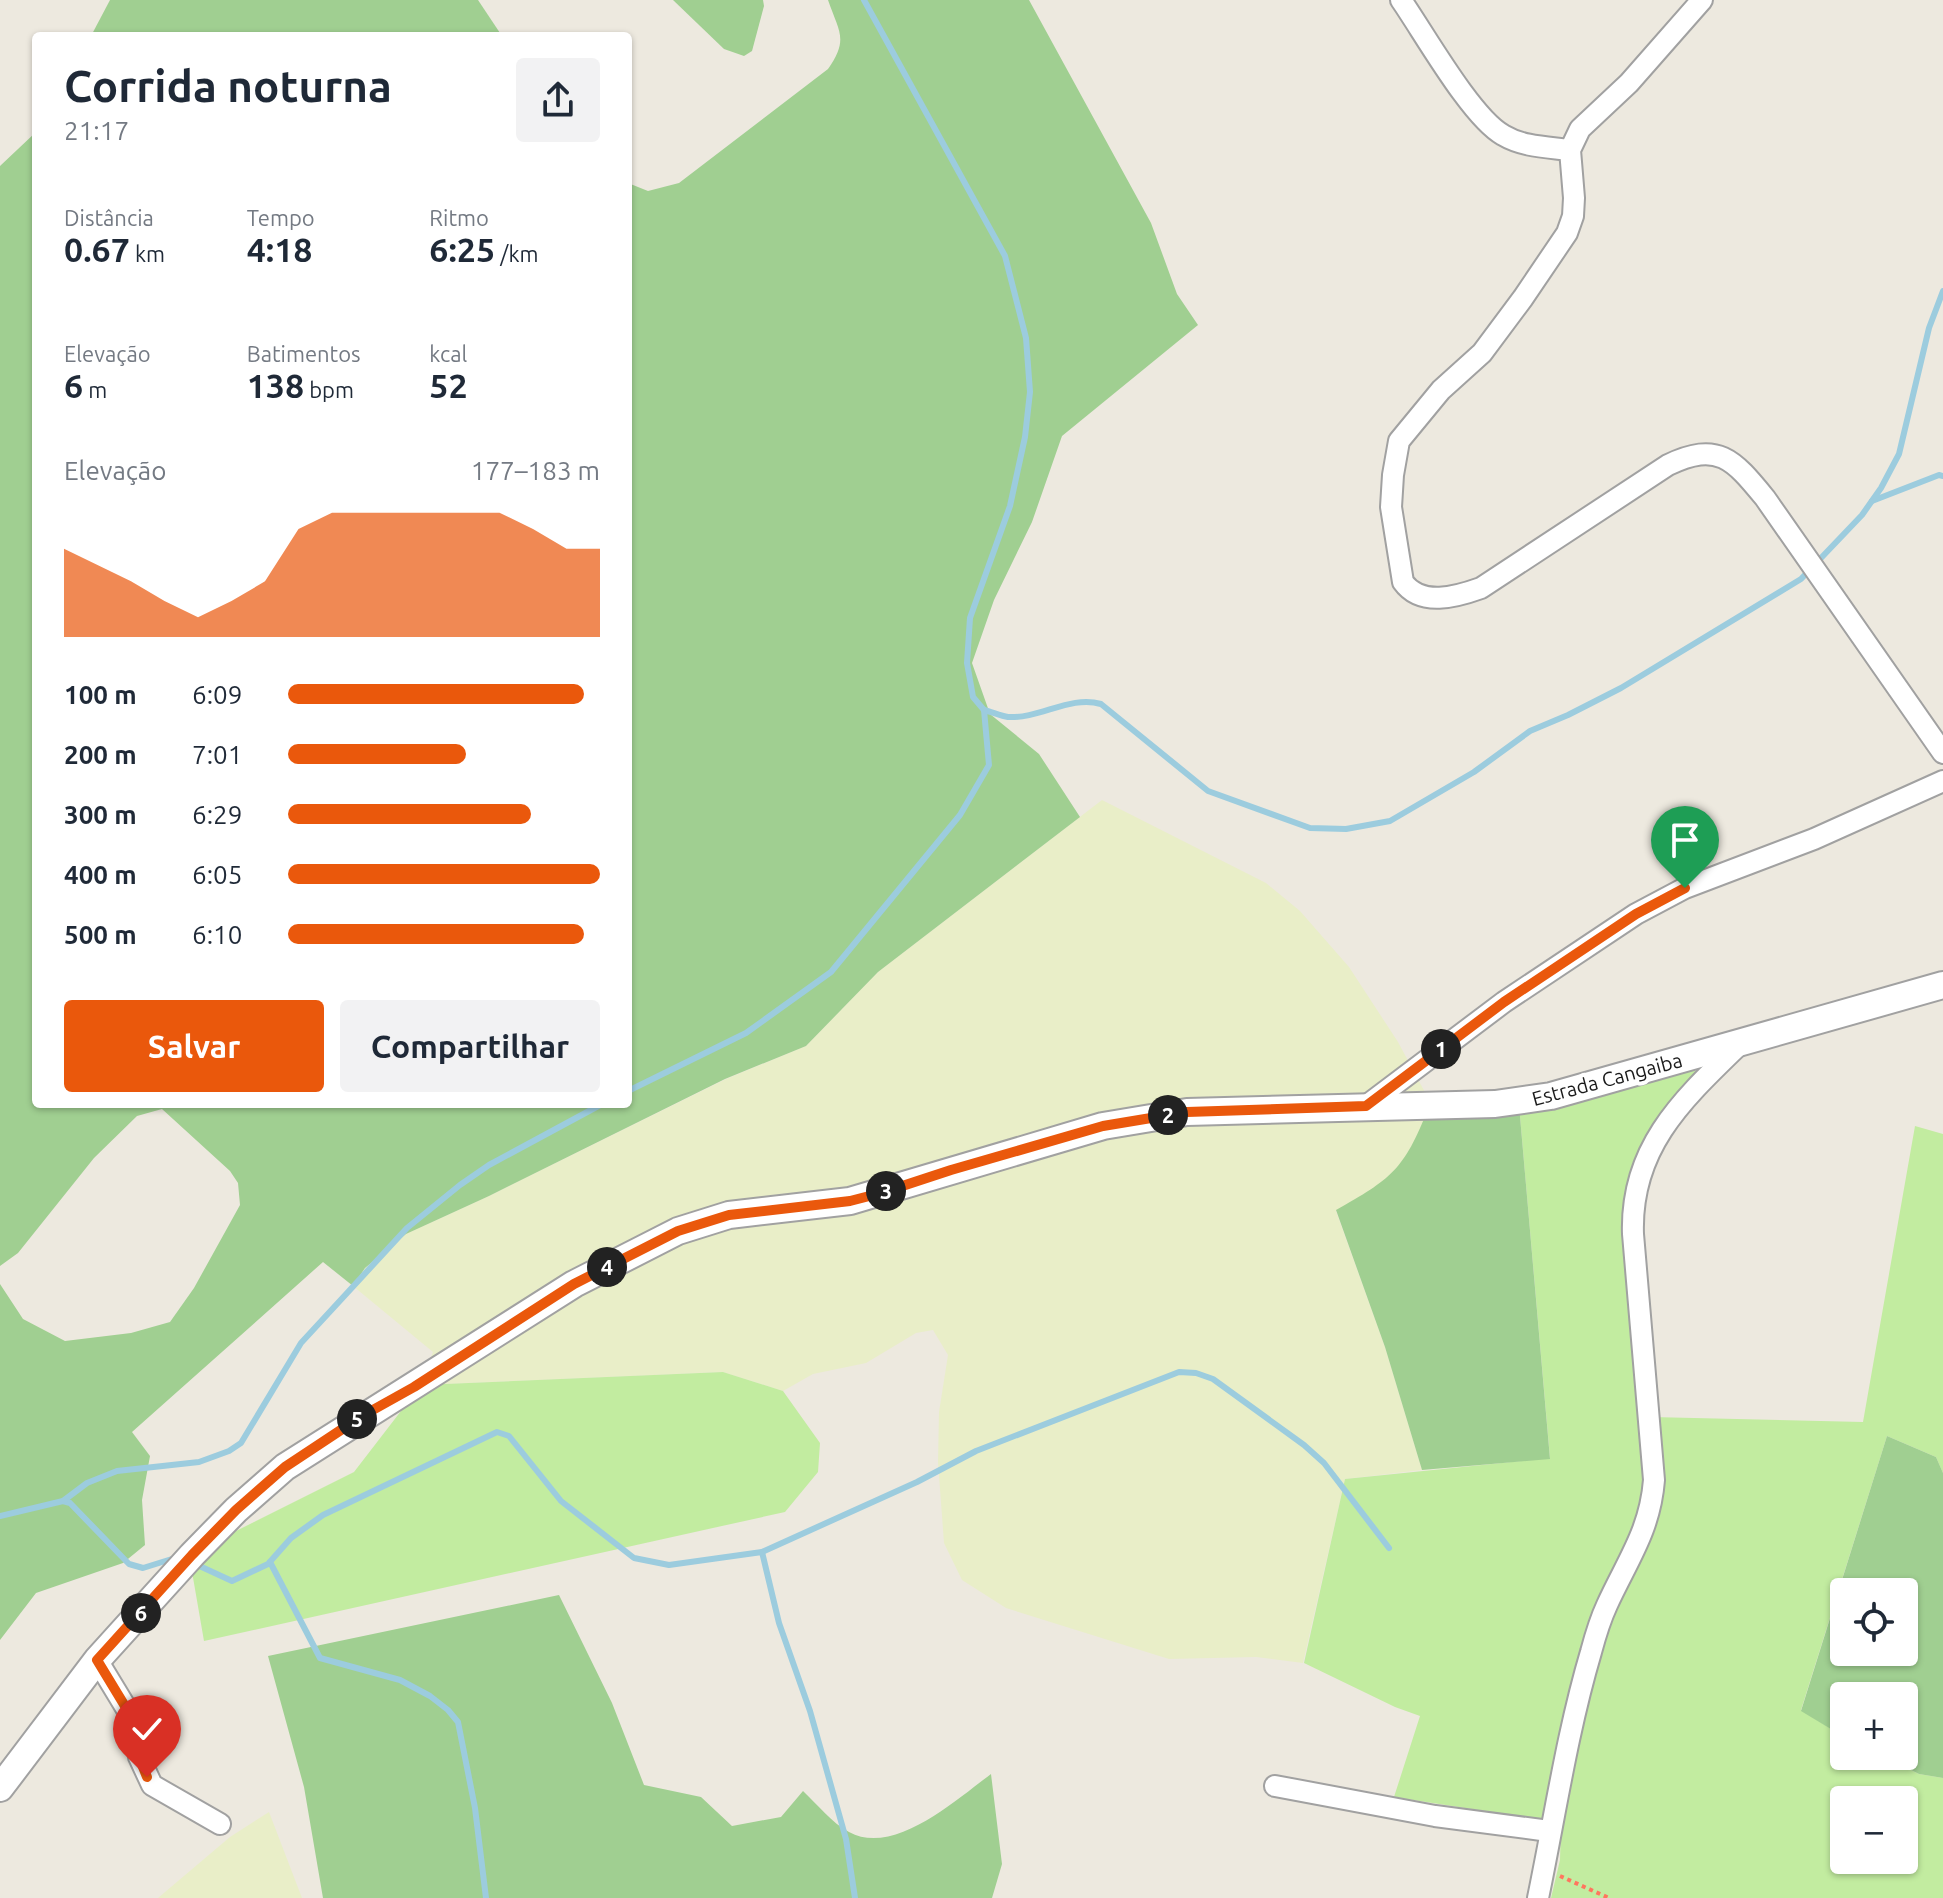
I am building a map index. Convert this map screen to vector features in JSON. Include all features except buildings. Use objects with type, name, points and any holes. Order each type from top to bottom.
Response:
[{"type":"street","points":[[1401,0],[1481,117],[1501,135],[1523,144],[1570,150]]},
{"type":"street","points":[[1702,0],[1629,83],[1580,129],[1570,150],[1574,198],[1573,216],[1567,233],[1482,353],[1441,390],[1399,441],[1391,507],[1403,582],[1410,592],[1430,598],[1466,594],[1481,588],[1668,465],[1698,453],[1716,455],[1745,473],[1765,498],[1943,753]]},
{"type":"street","points":[[1366,1106],[1504,1002],[1636,914],[1685,888],[1814,839],[1943,781]]},
{"type":"street","name":"Estrada Cangaiba","points":[[0,1788],[97,1660],[236,1510],[285,1467],[574,1284],[678,1231],[729,1215],[850,1201],[1103,1126],[1187,1112],[1495,1104],[1551,1096],[1943,985]]},
{"type":"street","points":[[1538,1898],[1570,1728],[1591,1651],[1606,1607],[1634,1554],[1652,1504],[1651,1449],[1633,1234],[1638,1176],[1647,1154],[1668,1121],[1742,1041]]},
{"type":"street","points":[[97,1660],[134,1721],[139,1757],[152,1785],[220,1824]]},
{"type":"street","points":[[1275,1786],[1457,1820],[1549,1831]]},
{"type":"path","points":[[1544,1868],[1609,1898]]},
{"type":"green space","points":[[110,0],[478,0],[499,32],[93,32]]},
{"type":"green space","points":[[673,0],[763,0],[752,51],[744,56],[724,49]]},
{"type":"green space","points":[[828,0],[1029,0],[1151,223],[1177,294],[1198,325],[1062,436],[1032,522],[994,600],[972,663],[990,714],[1039,754],[1080,817],[878,972],[806,1046],[725,1079],[406,1234],[365,1268],[353,1286],[323,1262],[132,1432],[150,1456],[142,1500],[145,1545],[123,1563],[36,1593],[0,1640],[0,1284],[23,1319],[65,1341],[131,1333],[170,1322],[194,1288],[240,1205],[238,1183],[230,1171],[162,1109],[137,1116],[94,1158],[18,1253],[0,1266],[0,166],[32,136],[32,1108],[632,1108],[632,185],[648,191],[679,183],[828,69],[840,42]]},
{"type":"green space","points":[[1102,800],[1266,883],[1300,911],[1349,967],[1398,1042],[1428,1098],[1428,1109],[1418,1135],[1402,1164],[1380,1185],[1336,1211],[1385,1347],[1422,1470],[1345,1479],[1303,1663],[1256,1657],[1169,1659],[1006,1608],[962,1580],[944,1543],[938,1462],[939,1412],[948,1355],[933,1330],[916,1333],[866,1363],[813,1374],[783,1391],[723,1372],[421,1385],[433,1352],[353,1286],[365,1268],[406,1234],[726,1079],[806,1046],[878,972]]},
{"type":"green space","points":[[1698,1056],[1694,1078],[1637,1200],[1651,1417],[1863,1422],[1915,1126],[1943,1134],[1943,1473],[1936,1457],[1887,1436],[1842,1578],[1830,1578],[1830,1618],[1801,1710],[1830,1728],[1830,1770],[1911,1770],[1943,1778],[1943,1898],[1551,1898],[1560,1860],[1561,1823],[1394,1797],[1420,1716],[1304,1663],[1345,1479],[1550,1458],[1519,1105]]},
{"type":"green space","points":[[1519,1105],[1550,1459],[1422,1470],[1385,1347],[1336,1210],[1394,1171],[1411,1146],[1428,1109]]},
{"type":"green space","points":[[723,1372],[783,1391],[820,1443],[818,1472],[785,1512],[204,1641],[191,1566],[214,1542],[354,1472],[421,1385]]},
{"type":"green space","points":[[1887,1436],[1936,1457],[1943,1473],[1943,1778],[1911,1770],[1918,1770],[1918,1682],[1830,1682],[1830,1729],[1801,1711],[1830,1618],[1830,1666],[1918,1666],[1918,1578],[1843,1578]]},
{"type":"green space","points":[[559,1595],[612,1703],[644,1785],[701,1797],[732,1826],[781,1817],[803,1791],[843,1828],[867,1838],[885,1837],[924,1822],[991,1774],[1002,1864],[992,1898],[323,1898],[304,1787],[268,1656]]},
{"type":"green space","points":[[269,1812],[302,1898],[158,1898],[230,1837]]},
{"type":"waterway","points":[[632,1089],[746,1033],[831,972],[960,815],[989,765],[984,710],[973,697],[967,663],[970,618],[1010,506],[1025,437],[1030,392],[1026,338],[1005,256],[864,0]]},
{"type":"waterway","points":[[984,710],[1020,717],[1078,703],[1101,704],[1208,791],[1310,828],[1346,829],[1390,821],[1474,772],[1530,731],[1621,688],[1801,579],[1862,515],[1899,454],[1929,328],[1943,291]]},
{"type":"waterway","points":[[1872,501],[1943,476]]},
{"type":"waterway","points":[[0,1516],[63,1501],[87,1483],[117,1471],[199,1462],[241,1443],[301,1343],[407,1228],[489,1165],[595,1108]]},
{"type":"waterway","points":[[193,1563],[232,1581],[268,1564],[291,1538],[323,1515],[497,1432],[509,1436],[561,1501],[634,1558],[669,1565],[762,1552],[917,1482],[976,1451],[1179,1372],[1196,1373],[1213,1379],[1304,1445],[1324,1463],[1389,1548]]},
{"type":"waterway","points":[[63,1501],[70,1503],[129,1564],[143,1568],[175,1558]]},
{"type":"waterway","points":[[762,1552],[779,1623],[810,1711],[846,1839],[855,1898]]},
{"type":"waterway","points":[[270,1562],[320,1658],[400,1680],[430,1696],[458,1722],[475,1808],[486,1898]]},
{"type":"route","points":[[147,1777],[139,1757],[134,1721],[97,1660],[192,1555],[236,1510],[285,1467],[574,1284],[701,1222],[729,1215],[850,1201],[1103,1126],[1187,1112],[1366,1106],[1504,1002],[1636,914],[1685,888]]}]
